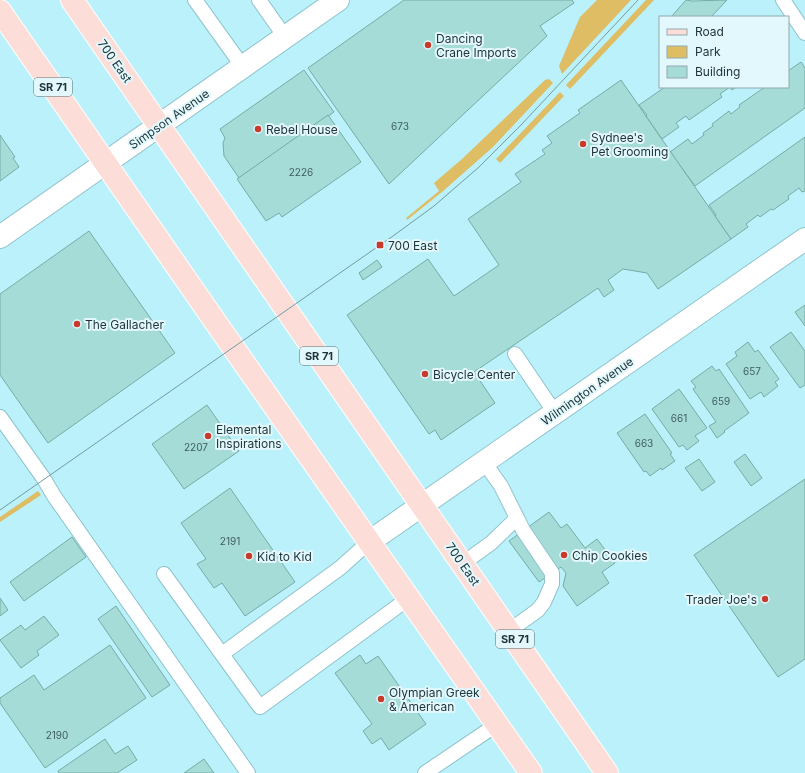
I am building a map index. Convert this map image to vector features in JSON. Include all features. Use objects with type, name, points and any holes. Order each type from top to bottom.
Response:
[{"type":"main road","name":"700 East","points":[[72,0],[160,125],[607,773]]},
{"type":"main road","name":"SR 71","points":[[0,11],[496,725],[531,773]]},
{"type":"street","name":"Simpson Avenue","points":[[0,237],[338,0]]},
{"type":"street","name":"Wilmington Avenue","points":[[370,542],[805,239]]},
{"type":"lane","points":[[195,0],[243,67]]},
{"type":"lane","points":[[259,0],[285,37]]},
{"type":"lane","points":[[783,0],[805,33]]},
{"type":"lane","points":[[514,354],[555,413]]},
{"type":"lane","points":[[0,417],[248,773]]},
{"type":"lane","points":[[484,462],[501,486],[524,530],[552,573],[552,584],[544,602],[538,610],[509,631]]},
{"type":"lane","points":[[462,564],[491,543],[517,518]]},
{"type":"lane","points":[[222,654],[340,568],[370,542]]},
{"type":"lane","points":[[164,574],[260,708],[409,598]]},
{"type":"lane","points":[[425,773],[496,725]]},
{"type":"green space","points":[[597,0],[631,0],[562,74],[559,66],[580,17]]},
{"type":"green space","points":[[646,0],[654,0],[570,89],[566,85]]},
{"type":"green space","points":[[549,79],[553,83],[493,147],[442,192],[407,220],[406,218],[439,191],[434,183],[462,159],[545,80]]},
{"type":"green space","points":[[560,92],[564,96],[500,163],[496,159]]},
{"type":"green space","points":[[38,491],[41,495],[0,522],[0,517]]},
{"type":"building","points":[[404,0],[572,0],[574,3],[540,26],[547,36],[389,184],[308,68]]},
{"type":"building","points":[[686,0],[727,0],[712,16],[672,16]]},
{"type":"building","points":[[801,62],[805,68],[805,108],[695,186],[670,152],[688,139],[692,144],[713,126],[712,124],[729,111],[731,114],[740,107],[739,105],[764,88],[789,88],[789,70]]},
{"type":"building","points":[[304,70],[334,112],[239,178],[224,156],[223,143],[225,138],[220,129]]},
{"type":"building","points":[[621,80],[731,239],[658,289],[647,273],[623,269],[608,280],[614,290],[604,297],[598,288],[474,372],[495,403],[441,440],[435,430],[429,434],[347,315],[428,259],[454,296],[499,265],[468,219],[521,182],[515,174],[545,154],[542,150],[552,143],[547,136],[580,113],[578,110]]},
{"type":"building","points":[[664,88],[729,88],[720,94],[722,97],[689,120],[686,116],[676,123],[679,127],[662,139],[639,105]]},
{"type":"building","points":[[328,115],[361,162],[282,217],[279,213],[266,221],[237,179]]},
{"type":"building","points":[[0,135],[15,157],[13,158],[19,167],[0,181]]},
{"type":"building","points":[[805,137],[805,191],[802,192],[799,188],[788,196],[789,199],[773,210],[771,209],[760,217],[758,215],[746,224],[748,227],[731,239],[709,205]]},
{"type":"building","name":"The Gallacher","points":[[89,231],[175,353],[48,443],[0,375],[0,294]]},
{"type":"building","points":[[377,260],[382,267],[363,280],[359,273]]},
{"type":"building","points":[[805,305],[805,326],[795,312]]},
{"type":"building","points":[[791,332],[805,351],[805,385],[800,388],[770,347]]},
{"type":"building","points":[[748,342],[755,352],[758,350],[779,379],[775,382],[778,386],[764,397],[761,392],[750,399],[726,364],[737,356],[735,352]]},
{"type":"building","points":[[712,366],[716,371],[719,369],[749,413],[724,431],[725,432],[717,438],[709,426],[716,422],[693,389],[696,387],[691,381]]},
{"type":"building","points":[[679,389],[707,428],[695,436],[699,441],[687,450],[683,445],[679,447],[652,409]]},
{"type":"building","points":[[207,405],[239,451],[184,489],[152,444]]},
{"type":"building","points":[[645,414],[672,453],[670,454],[675,461],[662,470],[661,468],[650,476],[646,471],[644,472],[617,433]]},
{"type":"building","points":[[745,454],[762,478],[751,486],[734,462]]},
{"type":"building","points":[[699,459],[715,482],[702,491],[685,468]]},
{"type":"building","name":"Trader Joe's","points":[[805,479],[805,659],[778,677],[694,555]]},
{"type":"building","points":[[230,488],[295,582],[245,616],[222,583],[214,588],[197,564],[206,559],[181,523]]},
{"type":"building","name":"Chip Cookies","points":[[549,512],[561,528],[567,524],[585,548],[597,539],[615,563],[602,572],[609,583],[577,606],[563,586],[566,573],[561,567],[539,582],[509,541]]},
{"type":"building","points":[[72,537],[86,557],[24,601],[10,582]]},
{"type":"building","points":[[0,598],[8,610],[0,616]]},
{"type":"building","points":[[116,606],[170,685],[152,697],[98,619]]},
{"type":"building","points":[[44,616],[59,635],[37,651],[39,655],[21,668],[0,640],[21,625],[25,630]]},
{"type":"building","points":[[110,645],[146,698],[45,768],[0,703],[0,698],[34,675],[44,690]]},
{"type":"building","name":"Olympian Greek & American","points":[[360,655],[366,664],[378,656],[426,724],[389,750],[381,738],[372,744],[363,731],[372,724],[335,673]]},
{"type":"building","points":[[105,739],[115,754],[128,746],[137,760],[117,773],[59,773],[58,771]]},
{"type":"building","points":[[204,759],[214,773],[184,773]]},
{"type":"tram line","points":[[0,510],[434,206],[479,167],[521,125],[638,0]]},
{"type":"place","name":"Dancing Crane Imports","points":[[428,45]]},
{"type":"place","name":"Rebel House","points":[[258,129]]},
{"type":"place","name":"Sydnee's Pet Grooming","points":[[583,144]]},
{"type":"place","name":"700 East","points":[[380,245]]},
{"type":"place","name":"The Gallacher","points":[[77,324]]},
{"type":"place","name":"Bicycle Center","points":[[425,374]]},
{"type":"place","name":"Elemental Inspirations","points":[[208,436]]},
{"type":"place","name":"Chip Cookies","points":[[564,555]]},
{"type":"place","name":"Kid to Kid","points":[[249,556]]},
{"type":"place","name":"Trader Joe's","points":[[765,599]]},
{"type":"place","name":"Olympian Greek & American","points":[[381,699]]}]
